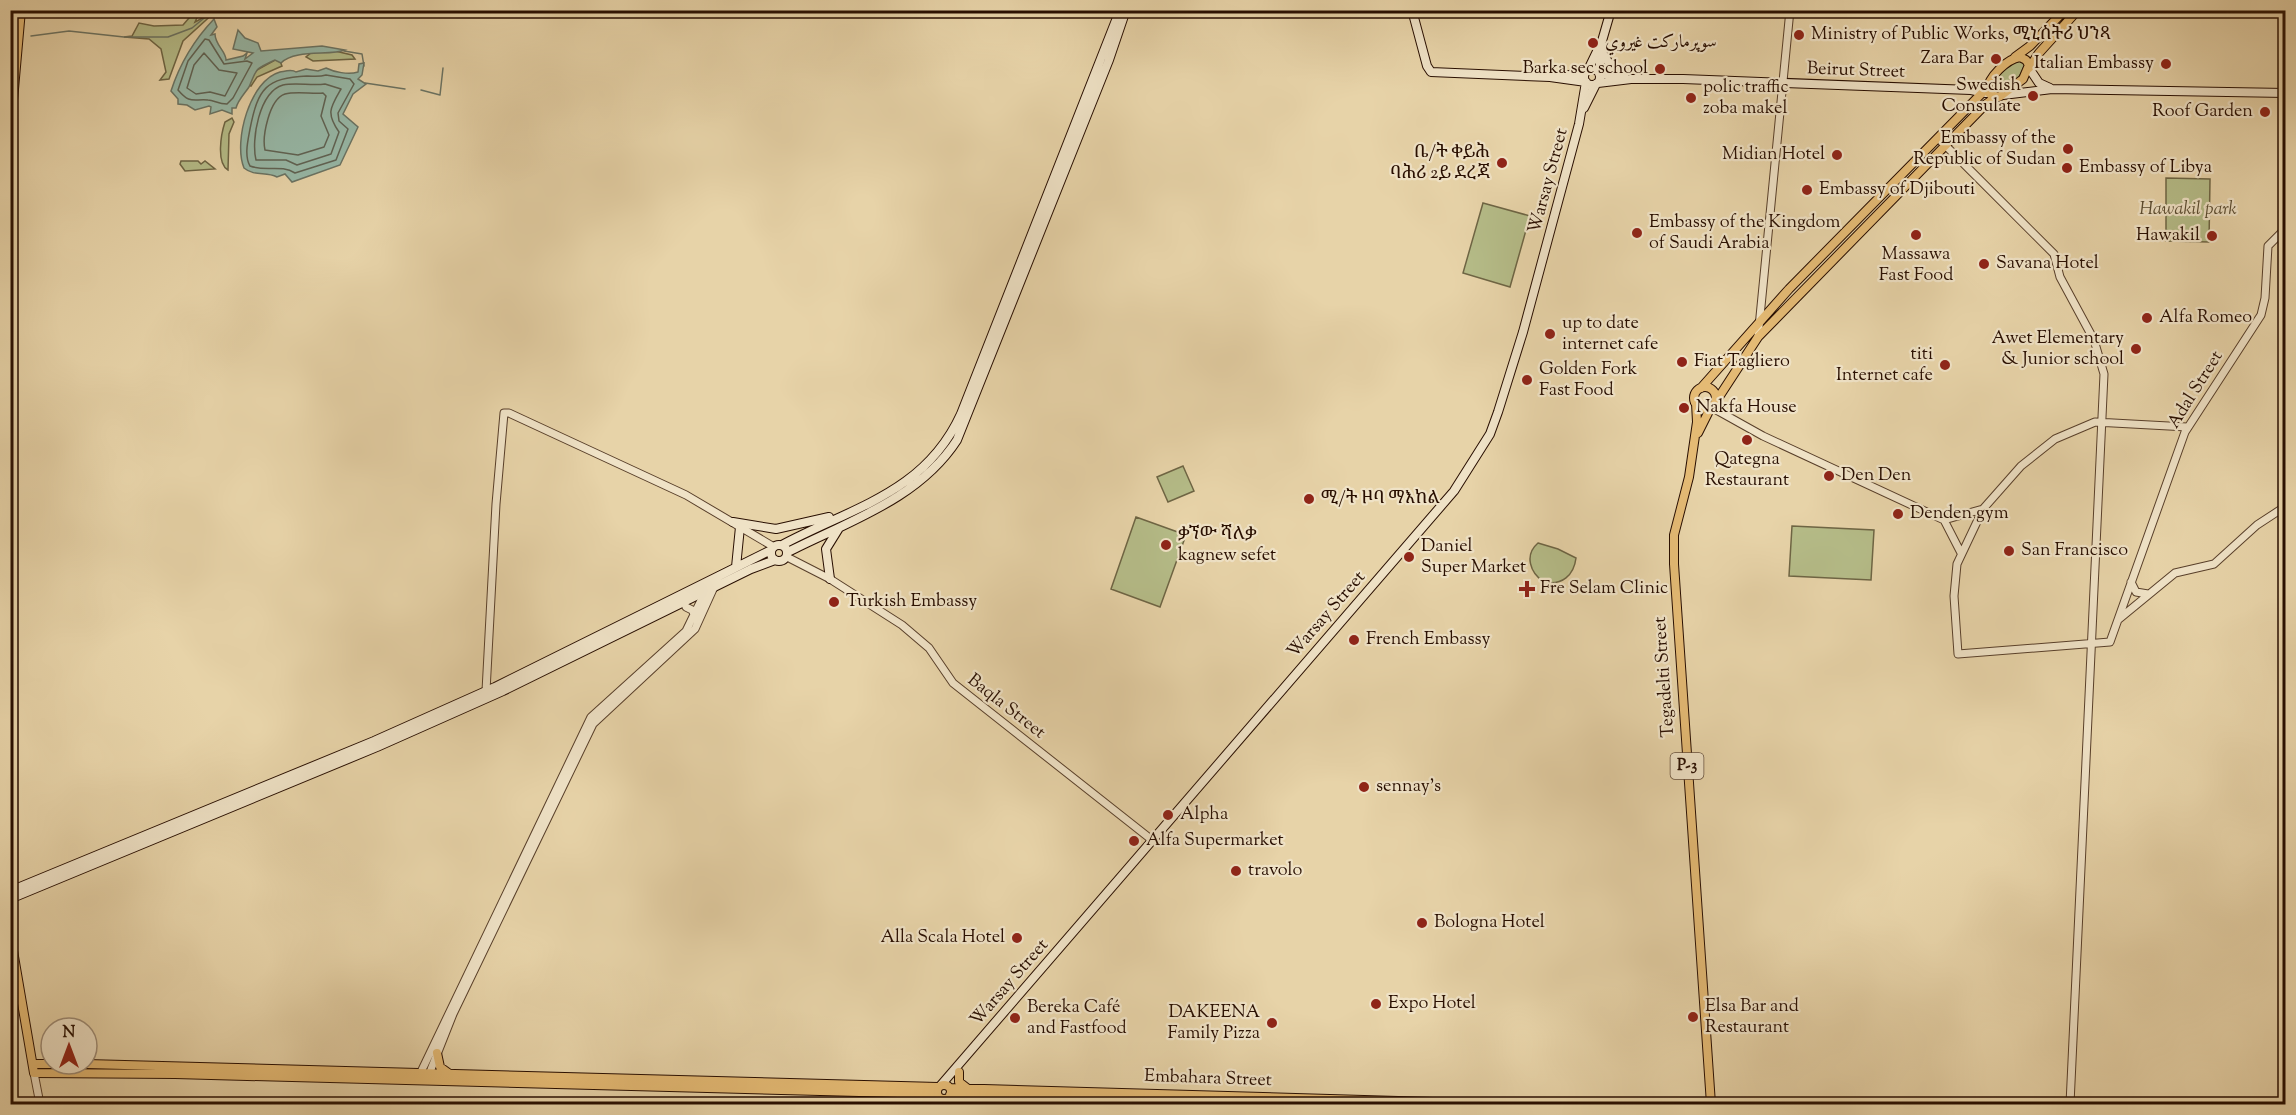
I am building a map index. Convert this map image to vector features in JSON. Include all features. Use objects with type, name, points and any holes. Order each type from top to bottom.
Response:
[{"type":"main road","points":[[10,134],[21,10]]},
{"type":"main road","points":[[1026,257],[1120,10]]},
{"type":"main road","points":[[10,891],[374,741],[486,691],[712,584],[775,560],[783,560],[787,554],[842,519],[915,477],[931,462],[948,439],[961,414],[1122,28],[1126,10]]},
{"type":"main road","points":[[1412,10],[1426,66],[1431,72],[1557,77],[1597,84],[1631,79]]},
{"type":"main road","points":[[1597,84],[1602,45],[1611,10]]},
{"type":"main road","points":[[2065,10],[2030,46],[2013,58],[1991,92],[1986,104],[1942,142],[1846,231],[1759,323],[1694,396],[1696,403],[1704,409],[1713,405],[1758,337],[1942,142],[1991,92],[2017,85],[2039,53],[2079,10]]},
{"type":"main road","points":[[1587,71],[1602,45]]},
{"type":"main road","points":[[1602,45],[1617,76]]},
{"type":"main road","points":[[2013,58],[2025,58],[2039,82],[2052,89]]},
{"type":"main road","points":[[1557,77],[1587,71],[1631,79]]},
{"type":"main road","name":"Warsay Street","points":[[943,1093],[960,1068],[1152,840],[1454,491],[1481,448],[1498,412],[1520,342],[1582,112],[1587,71]]},
{"type":"main road","name":"Beirut Street","points":[[1631,79],[1991,92]]},
{"type":"main road","name":"Warsay Street","points":[[1582,112],[1597,84]]},
{"type":"main road","points":[[1991,92],[2052,89],[2286,93]]},
{"type":"main road","points":[[1701,388],[1708,387],[1714,392],[1713,405]]},
{"type":"main road","name":"P-3","points":[[1694,441],[1696,403]]},
{"type":"main road","name":"P-3","points":[[1694,441],[1713,405]]},
{"type":"main road","name":"Tegadelti Street","points":[[1694,441],[1685,494],[1674,535],[1674,564],[1712,1099]]},
{"type":"main road","points":[[736,567],[736,525],[776,530],[842,519]]},
{"type":"main road","points":[[10,899],[377,747],[503,691],[705,592],[719,576],[736,567],[842,519]]},
{"type":"main road","points":[[830,579],[825,549],[842,519]]},
{"type":"main road","points":[[776,547],[787,554]]},
{"type":"main road","points":[[775,560],[776,547]]},
{"type":"main road","points":[[10,933],[34,1069]]},
{"type":"main road","points":[[437,1053],[440,1067],[451,1075]]},
{"type":"main road","points":[[99,1064],[896,1094],[943,1093]]},
{"type":"main road","points":[[34,1069],[39,1068]]},
{"type":"main road","points":[[960,1068],[959,1082],[968,1089]]},
{"type":"main road","points":[[34,1069],[175,1074],[425,1077],[451,1075],[943,1093]]},
{"type":"main road","name":"Embahara Street","points":[[943,1093],[968,1089],[1501,1104]]},
{"type":"main road","points":[[932,1104],[943,1093]]},
{"type":"main road","name":"Embahara Street","points":[[943,1093],[1285,1104]]},
{"type":"main road","points":[[896,1094],[910,1098],[915,1104]]},
{"type":"main road","points":[[1704,1104],[1712,1099]]},
{"type":"street","points":[[1758,337],[1790,10]]},
{"type":"street","points":[[1942,142],[2054,254],[2060,277],[2098,350],[2104,374],[2070,1104]]},
{"type":"street","name":"Adal Street","points":[[2092,644],[2110,642],[2187,427],[2261,315],[2265,298],[2268,246],[2286,228]]},
{"type":"street","points":[[1713,405],[1763,436],[1944,520],[1961,553]]},
{"type":"street","points":[[486,691],[496,504],[504,413],[509,413],[686,495],[776,547]]},
{"type":"street","points":[[2092,644],[1958,654],[1954,596],[1956,572],[1961,553],[1983,509],[1996,493],[2021,466],[2055,439],[2102,421],[2187,427]]},
{"type":"street","points":[[2117,621],[2175,573],[2214,564],[2257,525],[2286,506]]},
{"type":"street","points":[[1944,520],[1983,509]]},
{"type":"street","name":"Baqla Street","points":[[787,554],[830,579],[917,637],[929,648],[953,683],[1152,840]]},
{"type":"street","points":[[2131,582],[2136,592],[2148,594]]},
{"type":"street","points":[[425,1077],[472,974],[593,724],[695,629],[712,584]]},
{"type":"street","points":[[425,1077],[591,717],[686,631],[705,592]]},
{"type":"street","points":[[686,607],[692,610],[695,616]]},
{"type":"street","points":[[34,1069],[40,1104]]},
{"type":"green space","points":[[195,11],[200,11],[195,22],[216,11],[183,41],[169,79],[160,80],[166,72],[161,49],[149,39],[124,37],[132,36],[139,23],[154,26],[183,25]]},
{"type":"green space","points":[[335,51],[352,55],[355,59],[313,61],[306,57],[312,52]]},
{"type":"green space","points":[[275,60],[280,61],[282,66],[257,77],[251,86],[248,85],[255,71]]},
{"type":"green space","points":[[2018,60],[2025,64],[2021,74],[2010,86],[1995,92],[1997,77]]},
{"type":"green space","points":[[232,118],[234,122],[229,134],[228,170],[222,161],[221,141],[225,122]]},
{"type":"green space","points":[[181,161],[198,161],[201,164],[205,161],[215,169],[185,171],[180,164]]},
{"type":"green space","name":"Hawakil park","points":[[2166,178],[2210,179],[2209,242],[2166,241]]},
{"type":"green space","points":[[1483,203],[1530,216],[1510,287],[1463,273]]},
{"type":"green space","points":[[1183,466],[1194,491],[1168,502],[1157,477]]},
{"type":"green space","points":[[1136,517],[1186,535],[1160,607],[1111,589]]},
{"type":"green space","points":[[1792,526],[1874,530],[1871,580],[1789,576]]},
{"type":"green space","points":[[1538,543],[1576,558],[1570,574],[1562,581],[1544,582],[1535,574],[1530,558]]},
{"type":"water","points":[[214,19],[217,27],[211,35],[215,34],[226,60],[247,53],[245,59],[253,53],[233,49],[238,30],[245,38],[258,43],[261,51],[322,46],[345,50],[303,54],[281,63],[275,60],[268,63],[257,70],[236,108],[232,108],[232,114],[222,110],[210,114],[211,107],[209,106],[195,110],[187,105],[178,104],[178,99],[171,91],[188,53]]},
{"type":"water","points":[[364,63],[362,75],[358,79],[366,84],[353,94],[343,114],[358,127],[340,165],[292,182],[285,174],[277,177],[248,171],[244,168],[241,143],[247,113],[260,87],[269,77],[291,70],[296,72],[306,69],[318,71],[326,68],[341,73],[354,73],[358,72],[359,64]]},
{"type":"waterway","points":[[31,36],[69,31],[124,37],[168,37],[192,28],[214,10]]},
{"type":"waterway","points":[[344,51],[362,54],[364,66]]},
{"type":"waterway","points":[[421,90],[440,95],[443,68]]},
{"type":"waterway","points":[[365,83],[405,89]]},
{"type":"place","name":"Ministry of Public Works, ሚኒስትሪ ህንጻ","points":[[1799,35]]},
{"type":"place","name":"سوپرمارکت غيروي","points":[[1593,43]]},
{"type":"place","name":"Zara Bar","points":[[1996,59]]},
{"type":"place","name":"Italian Embassy","points":[[2166,64]]},
{"type":"place","name":"Barka sec school","points":[[1660,69]]},
{"type":"place","name":"Swedish Consulate","points":[[2033,96]]},
{"type":"place","name":"polic traffic zoba makel","points":[[1691,98]]},
{"type":"place","name":"Roof Garden","points":[[2265,112]]},
{"type":"place","name":"Embassy of the Republic of Sudan","points":[[2068,149]]},
{"type":"place","name":"Midian Hotel","points":[[1837,155]]},
{"type":"place","name":"ቤ/ት ቀይሕ ባሕሪ 2ይ ደረጃ","points":[[1502,163]]},
{"type":"place","name":"Embassy of Libya","points":[[2067,168]]},
{"type":"place","name":"Embassy of Djibouti","points":[[1807,190]]},
{"type":"place","name":"Embassy of the Kingdom of Saudi Arabia","points":[[1637,233]]},
{"type":"place","name":"Massawa Fast Food","points":[[1916,235]]},
{"type":"place","name":"Hawakil","points":[[2212,236]]},
{"type":"place","name":"Savana Hotel","points":[[1984,264]]},
{"type":"place","name":"Alfa Romeo","points":[[2147,318]]},
{"type":"place","name":"up to date internet cafe","points":[[1550,334]]},
{"type":"place","name":"Awet Elementary & Junior school","points":[[2136,349]]},
{"type":"place","name":"Fiat Tagliero","points":[[1682,362]]},
{"type":"place","name":"titi Internet cafe","points":[[1945,365]]},
{"type":"place","name":"Golden Fork Fast Food","points":[[1527,380]]},
{"type":"place","name":"Nakfa House","points":[[1684,408]]},
{"type":"place","name":"Qategna Restaurant","points":[[1747,440]]},
{"type":"place","name":"Den Den","points":[[1829,476]]},
{"type":"place","name":"ሚ/ት ዞባ ማእከል","points":[[1309,499]]},
{"type":"place","name":"Denden gym","points":[[1898,514]]},
{"type":"place","name":"ቃኘው ሻለቃ kagnew sefet","points":[[1166,545]]},
{"type":"place","name":"San Francisco","points":[[2009,551]]},
{"type":"place","name":"Daniel Super Market","points":[[1409,557]]},
{"type":"place","name":"Fre Selam Clinic","points":[[1527,589]]},
{"type":"place","name":"Turkish Embassy","points":[[834,602]]},
{"type":"place","name":"French Embassy","points":[[1354,640]]},
{"type":"place","name":"sennay's","points":[[1364,787]]},
{"type":"place","name":"Alpha","points":[[1168,815]]},
{"type":"place","name":"Alfa Supermarket","points":[[1134,841]]},
{"type":"place","name":"travolo","points":[[1236,871]]},
{"type":"place","name":"Bologna Hotel","points":[[1422,923]]},
{"type":"place","name":"Alla Scala Hotel","points":[[1017,938]]},
{"type":"place","name":"Expo Hotel","points":[[1376,1004]]},
{"type":"place","name":"Elsa Bar and Restaurant","points":[[1693,1017]]},
{"type":"place","name":"Bereka Café and Fastfood","points":[[1015,1018]]},
{"type":"place","name":"DAKEENA Family Pizza","points":[[1272,1023]]}]
